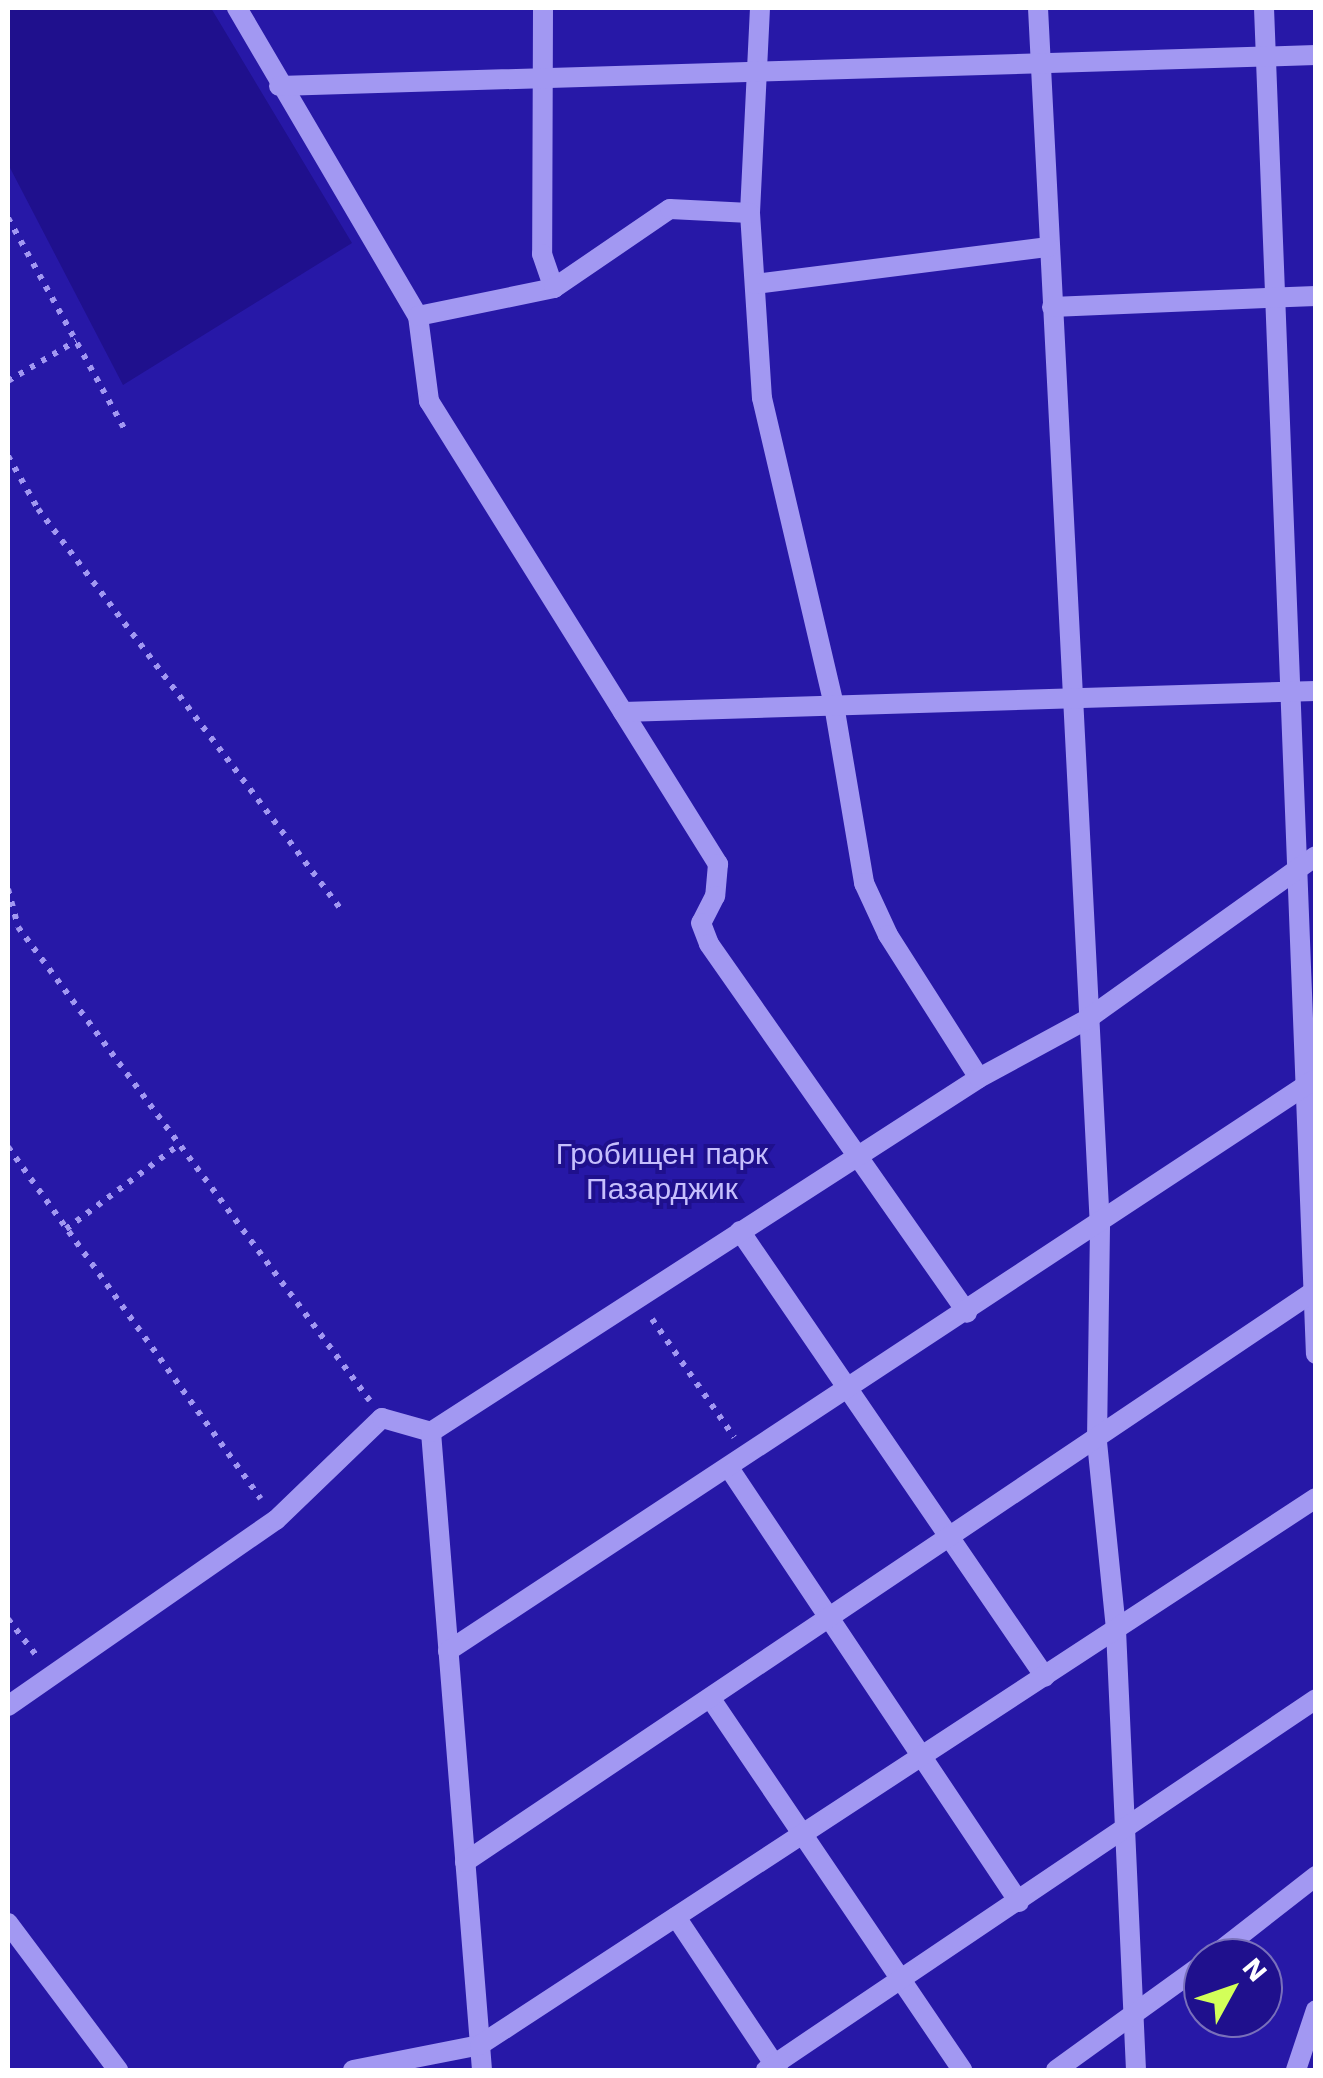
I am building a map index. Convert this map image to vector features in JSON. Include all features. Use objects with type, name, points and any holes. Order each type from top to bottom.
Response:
[{"type":"lane","points":[[237,8],[279,86],[418,316],[429,400],[718,864],[716,896],[701,923],[709,944],[967,1313]]},
{"type":"lane","points":[[543,8],[542,254],[554,288]]},
{"type":"lane","points":[[760,8],[762,72],[750,213],[762,398],[834,705],[864,883],[888,934],[978,1078]]},
{"type":"lane","points":[[1038,8],[1086,1020],[1100,1226],[1098,1442],[1116,1630],[1122,1833],[1136,2070]]},
{"type":"lane","points":[[1264,8],[1297,869],[1310,1082],[1316,1354]]},
{"type":"lane","points":[[279,86],[1316,56]]},
{"type":"lane","points":[[418,316],[554,288],[670,209],[750,213]]},
{"type":"lane","points":[[755,284],[1049,247]]},
{"type":"lane","points":[[1052,307],[1316,296]]},
{"type":"lane","points":[[623,712],[1316,691]]},
{"type":"lane","points":[[8,1706],[276,1520],[382,1418],[431,1432],[978,1078],[1086,1020],[1316,856]]},
{"type":"lane","points":[[448,1651],[1100,1226],[1310,1082]]},
{"type":"lane","points":[[740,1231],[1045,1677]]},
{"type":"lane","points":[[465,1862],[1098,1442],[1314,1291]]},
{"type":"lane","points":[[431,1432],[482,2070]]},
{"type":"lane","points":[[738,1462],[830,1620],[1019,1902]]},
{"type":"lane","points":[[353,2070],[480,2045],[1316,1498]]},
{"type":"lane","points":[[712,1698],[962,2070]]},
{"type":"lane","points":[[676,1917],[772,2069],[1316,1699]]},
{"type":"lane","points":[[1237,1938],[1316,1876]]},
{"type":"lane","points":[[8,1923],[118,2070]]},
{"type":"lane","points":[[1056,2070],[1133,2019],[1183,1980]]},
{"type":"lane","points":[[1284,2070],[1299,2061],[1316,2010]]},
{"type":"path","points":[[8,218],[124,428]]},
{"type":"path","points":[[8,381],[76,340]]},
{"type":"path","points":[[8,456],[38,509],[340,908]]},
{"type":"path","points":[[8,890],[18,928],[382,1418]]},
{"type":"path","points":[[66,1229],[180,1144]]},
{"type":"path","points":[[8,1147],[276,1520]]},
{"type":"path","points":[[638,1298],[738,1462]]},
{"type":"path","points":[[8,1619],[52,1676]]},
{"type":"green space","name":"Гробищен парк Пазарджик","points":[[211,8],[1315,8],[1315,2070],[8,2070],[8,164],[123,385],[352,243]]}]
